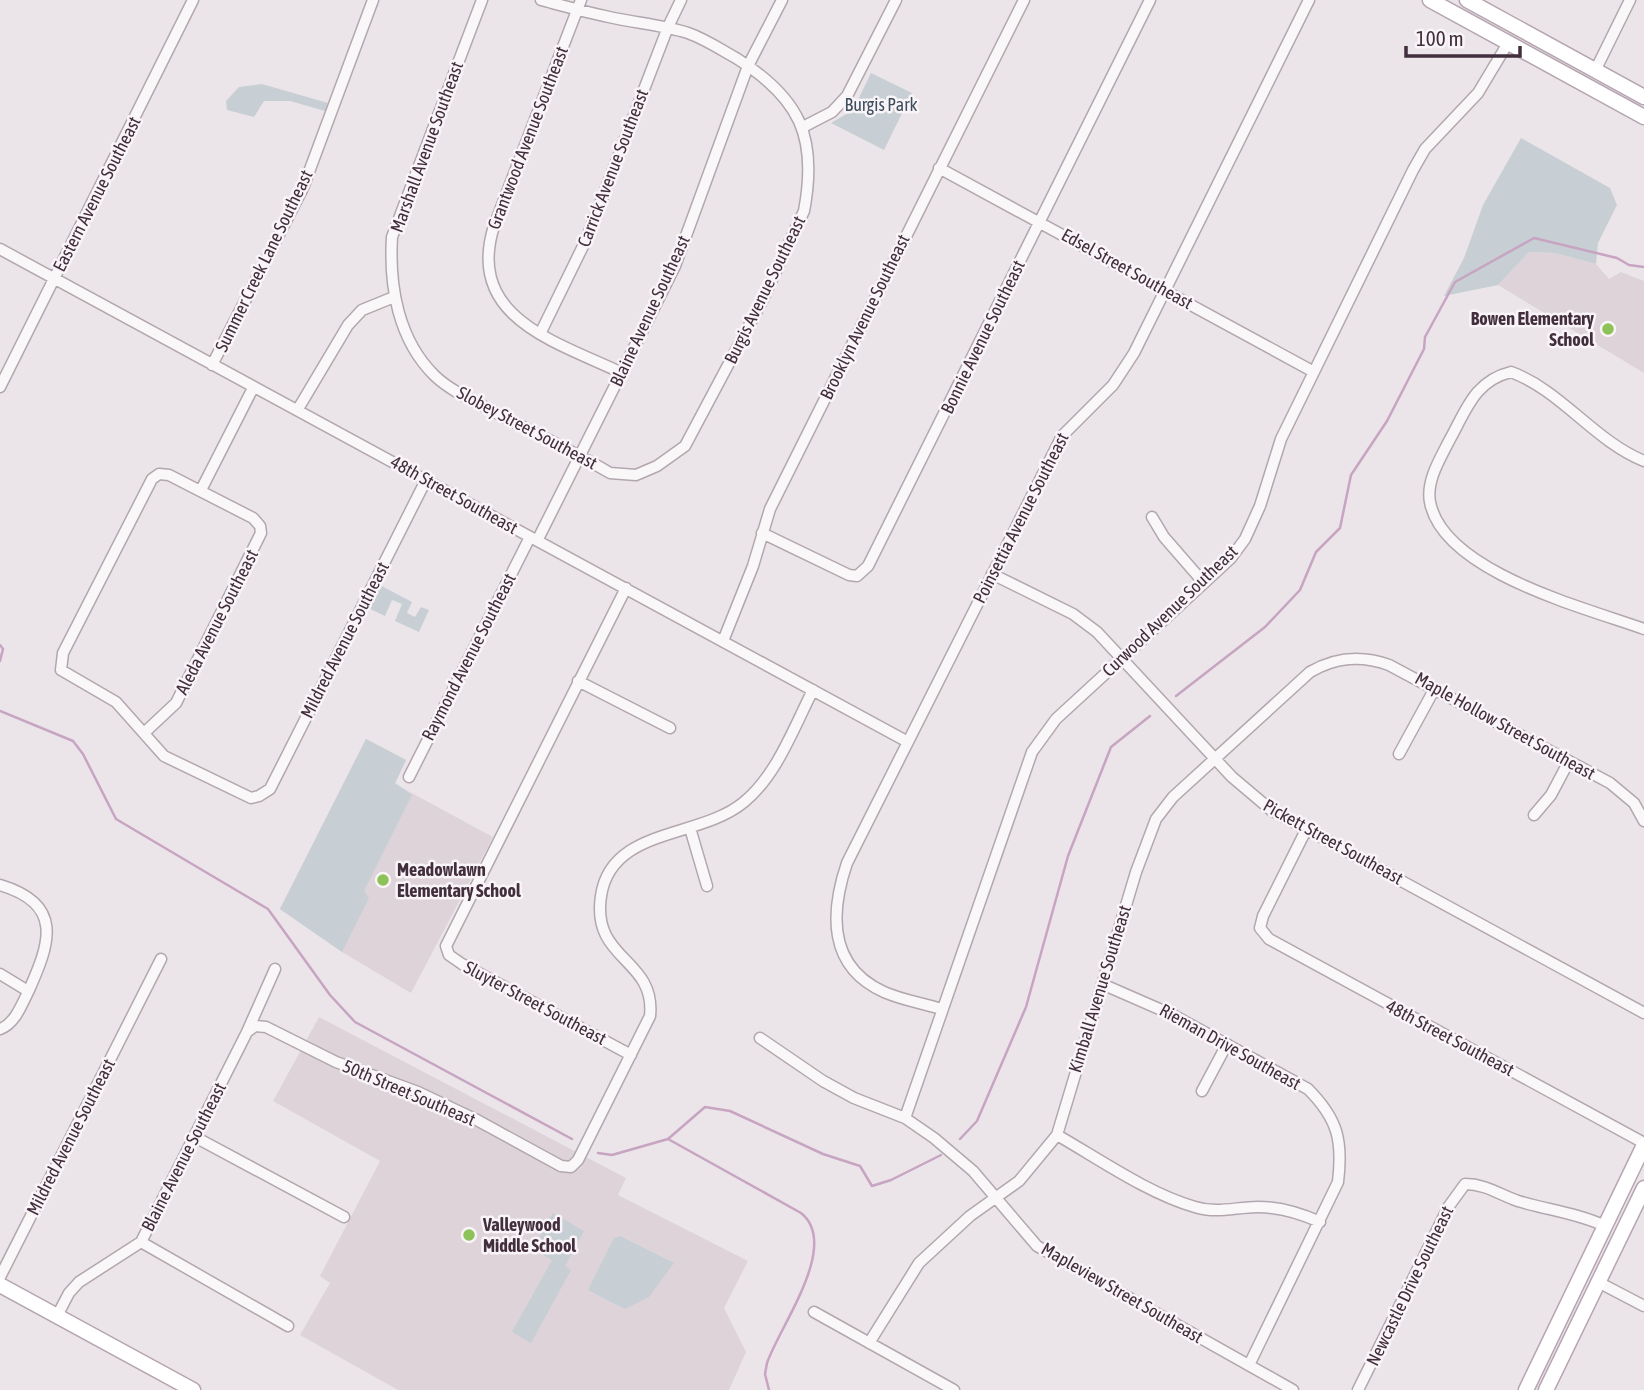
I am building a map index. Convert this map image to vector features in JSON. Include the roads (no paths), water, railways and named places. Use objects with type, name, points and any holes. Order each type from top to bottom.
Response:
[{"type":"main road","points":[[1430,0],[1644,117]]},
{"type":"main road","points":[[1467,0],[1489,5],[1541,41],[1644,97]]},
{"type":"main road","points":[[1460,17],[1478,16],[1489,5]]},
{"type":"main road","points":[[1508,43],[1521,36],[1541,41]]},
{"type":"main road","points":[[1526,1390],[1644,1144]]},
{"type":"main road","points":[[1546,1390],[1644,1188]]},
{"type":"main road","points":[[1590,1299],[1590,1291],[1611,1242],[1605,1226]]},
{"type":"main road","points":[[0,1285],[188,1389]]},
{"type":"main road","points":[[1535,1390],[1535,1384],[1558,1337],[1559,1321]]},
{"type":"street","name":"Eastern Avenue Southeast","points":[[0,387],[193,0]]},
{"type":"street","name":"Summer Creek Lane Southeast","points":[[212,365],[303,188],[373,0]]},
{"type":"street","name":"Marshall Avenue Southeast","points":[[438,379],[420,358],[402,326],[394,297],[392,237],[482,0]]},
{"type":"street","points":[[541,0],[579,4],[668,27],[710,43],[748,66],[780,93],[803,127],[832,112],[847,96],[896,0]]},
{"type":"street","name":"Carrick Avenue Southeast","points":[[540,334],[586,240],[668,27],[681,0]]},
{"type":"street","name":"Blaine Avenue Southeast","points":[[534,538],[580,456],[675,266],[748,66],[782,0]]},
{"type":"street","name":"Brooklyn Avenue Southeast","points":[[723,641],[770,509],[1024,0]]},
{"type":"street","name":"Bonnie Avenue Southeast","points":[[762,533],[849,575],[863,573],[1150,0]]},
{"type":"street","name":"Poinsettia Avenue Southeast","points":[[941,1009],[872,986],[850,967],[837,935],[834,906],[847,863],[1062,436],[1121,374],[1309,0]]},
{"type":"street","points":[[1595,71],[1630,0]]},
{"type":"street","name":"Grantwood Avenue Southeast","points":[[579,4],[489,243],[490,276],[506,310],[540,334],[622,373]]},
{"type":"street","name":"Curwood Avenue Southeast","points":[[905,1118],[1032,752],[1056,719],[1231,558],[1254,523],[1281,439],[1425,149],[1478,93],[1508,43]]},
{"type":"street","name":"Burgis Avenue Southeast","points":[[657,466],[685,446],[761,303],[804,211],[811,176],[803,127]]},
{"type":"street","name":"Edsel Street Southeast","points":[[939,168],[1314,372]]},
{"type":"street","name":"48th Street Southeast","points":[[0,249],[908,743]]},
{"type":"street","points":[[298,409],[348,326],[362,310],[394,297]]},
{"type":"street","points":[[1644,461],[1599,436],[1530,379],[1511,372],[1485,382],[1470,402],[1438,463],[1430,484],[1429,499],[1444,532],[1488,567],[1536,590],[1644,629]]},
{"type":"street","name":"Slobey Street Southeast","points":[[438,379],[461,395],[610,473],[636,475],[657,466]]},
{"type":"street","points":[[144,733],[116,702],[61,670],[63,653],[152,480],[159,474],[169,475],[201,490],[253,388]]},
{"type":"street","name":"Mildred Avenue Southeast","points":[[144,733],[152,746],[164,756],[238,793],[259,796],[270,789],[426,480]]},
{"type":"street","name":"Aleda Avenue Southeast","points":[[144,733],[176,703],[261,533],[260,526],[253,518],[201,490]]},
{"type":"street","points":[[1153,517],[1164,537],[1204,583]]},
{"type":"street","name":"Raymond Avenue Southeast","points":[[409,778],[534,538]]},
{"type":"street","name":"Pickett Street Southeast","points":[[992,574],[1073,614],[1097,632],[1214,758],[1262,804],[1644,1013]]},
{"type":"street","points":[[626,588],[578,681],[670,728]]},
{"type":"street","name":"Kimball Avenue Southeast","points":[[869,1343],[919,1263],[944,1238],[1019,1181],[1057,1135],[1102,984],[1156,819],[1172,797],[1304,676],[1327,663],[1351,658]]},
{"type":"street","name":"Maple Hollow Street Southeast","points":[[1351,658],[1390,665],[1569,761],[1619,789],[1634,803],[1644,821]]},
{"type":"street","name":"Sluyter Street Southeast","points":[[578,681],[446,946],[449,955],[462,964],[631,1055]]},
{"type":"street","points":[[1399,754],[1435,688]]},
{"type":"street","points":[[631,1055],[650,1016],[652,999],[649,986],[614,951],[602,930],[601,894],[614,864],[635,847],[690,828],[742,804],[760,788],[813,690]]},
{"type":"street","points":[[1535,814],[1551,794],[1569,761]]},
{"type":"street","points":[[690,828],[707,886]]},
{"type":"street","name":"48th Street Southeast","points":[[1306,830],[1263,916],[1260,928],[1277,945],[1644,1144]]},
{"type":"street","points":[[0,885],[23,895],[38,907],[46,921],[49,940],[28,991],[8,1026],[0,1029]]},
{"type":"street","name":"Mildred Avenue Southeast","points":[[0,1277],[161,959]]},
{"type":"street","name":"Blaine Avenue Southeast","points":[[57,1316],[69,1293],[79,1282],[141,1242],[247,1032],[275,969]]},
{"type":"street","points":[[0,974],[28,991]]},
{"type":"street","name":"Rieman Drive Southeast","points":[[1102,984],[1130,993],[1308,1089],[1325,1106],[1336,1129],[1341,1153],[1338,1182],[1249,1365]]},
{"type":"street","name":"50th Street Southeast","points":[[247,1032],[255,1026],[266,1027],[337,1062],[418,1092],[475,1119],[561,1166],[571,1167],[578,1160],[631,1055]]},
{"type":"street","name":"Mapleview Street Southeast","points":[[760,1038],[854,1098],[905,1118],[955,1153],[1037,1246],[1293,1390]]},
{"type":"street","points":[[1202,1091],[1227,1044]]},
{"type":"street","points":[[1057,1135],[1149,1186],[1194,1207],[1220,1211],[1258,1207],[1278,1209],[1298,1212],[1320,1222]]},
{"type":"street","points":[[195,1137],[344,1217]]},
{"type":"street","name":"Newcastle Drive Southeast","points":[[1358,1390],[1449,1206],[1465,1184],[1487,1187],[1517,1200],[1572,1213],[1605,1226]]},
{"type":"street","points":[[141,1242],[288,1326]]},
{"type":"street","points":[[1598,1282],[1644,1306]]},
{"type":"street","points":[[814,1312],[954,1390]]},
{"type":"waterway","points":[[1176,696],[1265,627],[1300,590],[1316,552],[1340,528],[1351,475],[1387,421],[1424,349],[1425,337],[1455,282],[1534,238],[1644,267]]},
{"type":"waterway","points":[[0,645],[3,649],[0,661]]},
{"type":"waterway","points":[[0,711],[73,741],[83,754],[116,819],[268,909],[330,995],[355,1022],[572,1139]]},
{"type":"waterway","points":[[960,1139],[977,1121],[1026,1007],[1068,856],[1111,747],[1150,716]]},
{"type":"waterway","points":[[598,1153],[612,1155],[668,1139],[705,1107],[730,1111],[823,1154],[860,1166],[872,1186],[891,1180],[941,1155]]},
{"type":"waterway","points":[[668,1139],[801,1213],[812,1227],[814,1245],[804,1287],[767,1363],[765,1374],[769,1390]]},
{"type":"place","name":"Bowen Elementary School","points":[[1608,329]]},
{"type":"place","name":"Meadowlawn Elementary School","points":[[383,880]]},
{"type":"place","name":"Valleywood Middle School","points":[[469,1235]]},
{"type":"park label","name":"Burgis Park","points":[[881,105]]}]
